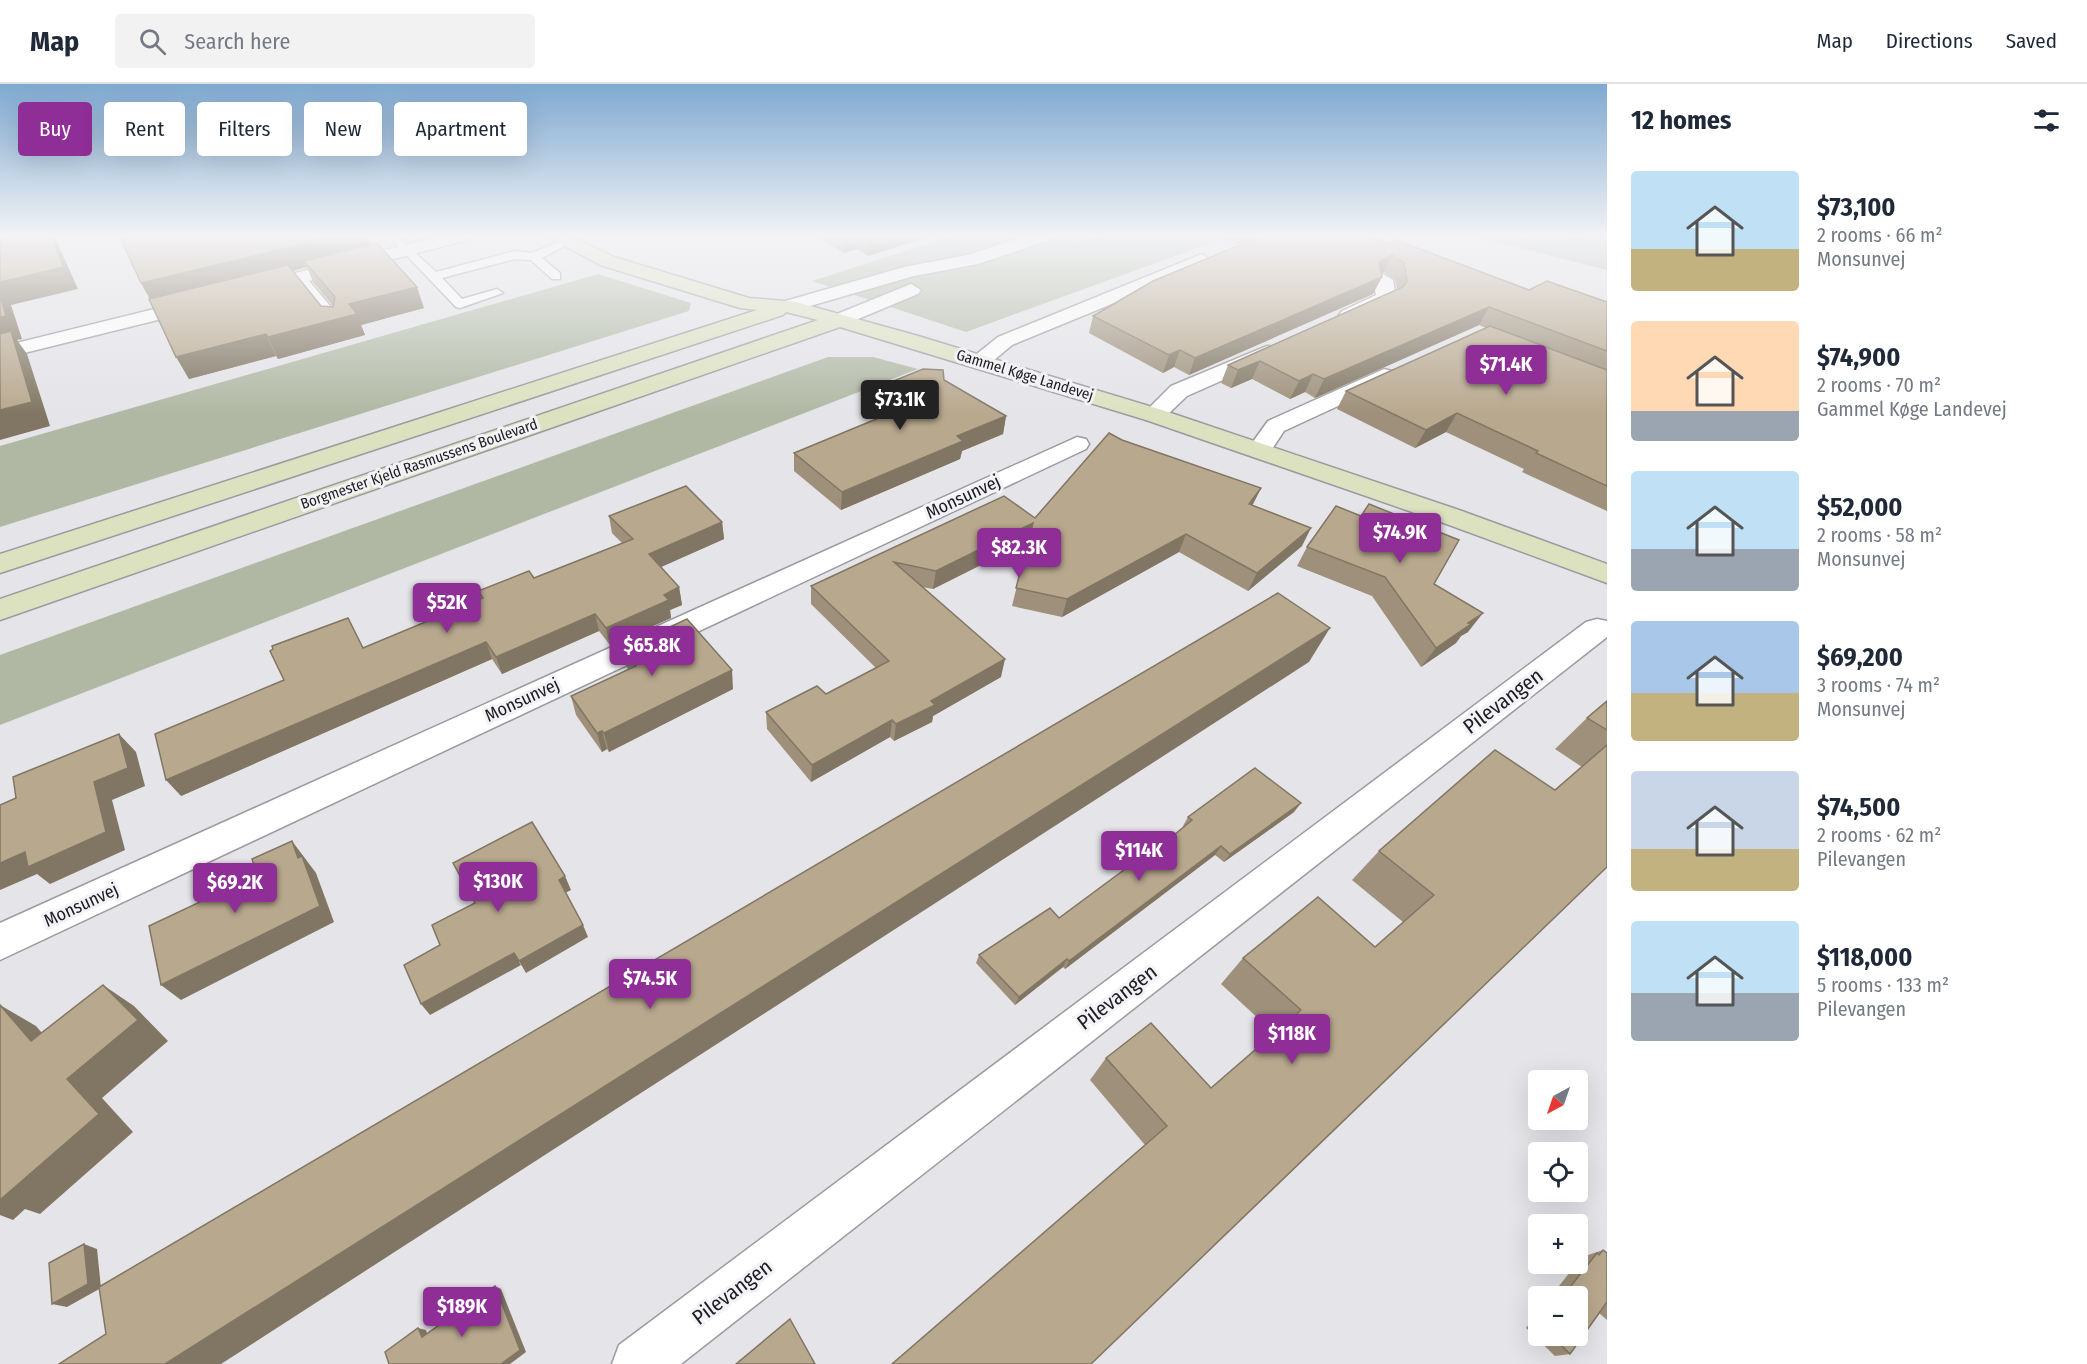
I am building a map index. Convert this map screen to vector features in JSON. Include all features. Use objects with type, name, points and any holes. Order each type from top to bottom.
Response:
[{"type":"street","name":"Gammel Køge Landevej","points":[[717,295],[747,304],[789,306],[1154,415],[1607,574]]},
{"type":"street","points":[[789,306],[828,295]]},
{"type":"street","points":[[839,320],[898,295]]},
{"type":"street","points":[[979,361],[1005,341],[1118,295]]},
{"type":"street","points":[[1333,322],[1386,298],[1385,295]]},
{"type":"street","points":[[0,353],[213,300]]},
{"type":"street","name":"Borgmester Kjeld Rasmussens Boulevard","points":[[0,564],[789,306]]},
{"type":"street","name":"Borgmester Kjeld Rasmussens Boulevard","points":[[0,610],[839,320]]},
{"type":"street","points":[[1154,415],[1179,392],[1290,341]]},
{"type":"street","points":[[1259,450],[1276,426],[1402,368]]},
{"type":"street","name":"Monsunvej","points":[[0,942],[1077,444]]},
{"type":"street","name":"Pilevangen","points":[[638,1364],[1597,629]]},
{"type":"lane","points":[[314,295],[337,323]]},
{"type":"lane","points":[[451,295],[460,304],[491,295]]},
{"type":"green space","points":[[526,295],[664,295],[691,303],[689,311],[0,527],[0,446]]},
{"type":"green space","points":[[853,295],[1069,295],[966,332]]},
{"type":"green space","points":[[828,357],[873,357],[918,369],[0,725],[0,655]]},
{"type":"building","points":[[0,295],[6,316],[0,317]]},
{"type":"building","points":[[166,295],[312,295],[321,306],[333,307],[335,297],[333,295],[386,295],[349,304],[357,314],[268,337],[266,334],[176,357],[149,299]]},
{"type":"building","points":[[1129,295],[1341,295],[1195,358],[1180,350],[1169,355],[1093,316]]},
{"type":"building","points":[[1386,295],[1586,295],[1607,302],[1607,351],[1489,307],[1324,379],[1313,374],[1299,381],[1260,361],[1238,370],[1228,365]]},
{"type":"building","points":[[1490,326],[1607,370],[1607,486],[1457,413],[1426,430],[1346,391]]},
{"type":"building","points":[[11,331],[32,402],[0,410],[0,334]]},
{"type":"building","points":[[923,369],[943,370],[944,380],[1006,416],[957,436],[963,441],[842,492],[794,453],[903,408],[874,389]]},
{"type":"building","points":[[1109,433],[1122,440],[1261,488],[1249,504],[1311,528],[1257,573],[1186,534],[1067,599],[1016,588],[1033,523],[936,571],[894,562],[1005,659],[931,701],[935,705],[896,724],[892,720],[812,765],[766,712],[817,686],[826,694],[889,661],[811,586],[1004,496],[1035,518]]},
{"type":"building","points":[[686,486],[722,522],[649,554],[679,587],[664,595],[669,600],[606,628],[595,614],[496,657],[486,642],[166,780],[155,734],[284,680],[270,651],[273,649],[272,646],[348,618],[363,648],[483,598],[478,591],[529,571],[534,578],[633,539],[609,516]]},
{"type":"building","points":[[1369,504],[1459,540],[1434,584],[1483,613],[1436,648],[1385,577],[1307,547],[1336,506],[1361,516]]},
{"type":"building","points":[[1278,593],[1330,628],[165,1364],[59,1364],[106,1334],[99,1287]]},
{"type":"building","points":[[687,619],[732,670],[604,733],[602,731],[597,733],[571,696],[636,666],[623,649]]},
{"type":"building","points":[[1607,701],[1607,730],[1587,718]]},
{"type":"building","points":[[119,734],[128,768],[94,782],[106,832],[28,867],[25,852],[0,863],[0,805],[16,798],[13,777]]},
{"type":"building","points":[[1607,745],[1607,867],[1091,1364],[892,1364],[1167,1126],[1106,1058],[1151,1023],[1211,1088],[1301,1010],[1243,958],[1318,897],[1375,947],[1434,895],[1379,851],[1495,750],[1555,790]]},
{"type":"building","points":[[1255,768],[1301,803],[1230,854],[1221,846],[1019,997],[979,955],[1050,908],[1059,918],[1136,861],[1139,864],[1192,820],[1188,817]]},
{"type":"building","points":[[532,822],[565,876],[559,880],[583,925],[519,961],[514,953],[421,1004],[404,965],[440,945],[432,925],[475,903],[453,863]]},
{"type":"building","points":[[292,841],[298,858],[302,856],[320,906],[161,985],[149,926],[257,875],[252,859]]},
{"type":"building","points":[[103,985],[138,1020],[67,1079],[99,1114],[0,1200],[0,1005],[31,1041]]},
{"type":"building","points":[[84,1244],[88,1284],[52,1304],[49,1263]]},
{"type":"building","points":[[1603,1250],[1607,1253],[1607,1302],[1588,1329],[1588,1286],[1571,1286],[1580,1274],[1588,1274],[1588,1264],[1597,1253],[1599,1255]]},
{"type":"building","points":[[495,1286],[520,1350],[501,1364],[389,1364],[385,1352],[418,1328],[422,1337]]},
{"type":"building","points":[[790,1319],[815,1364],[736,1364]]},
{"type":"building","points":[[1562,1346],[1576,1346],[1570,1354]]}]
